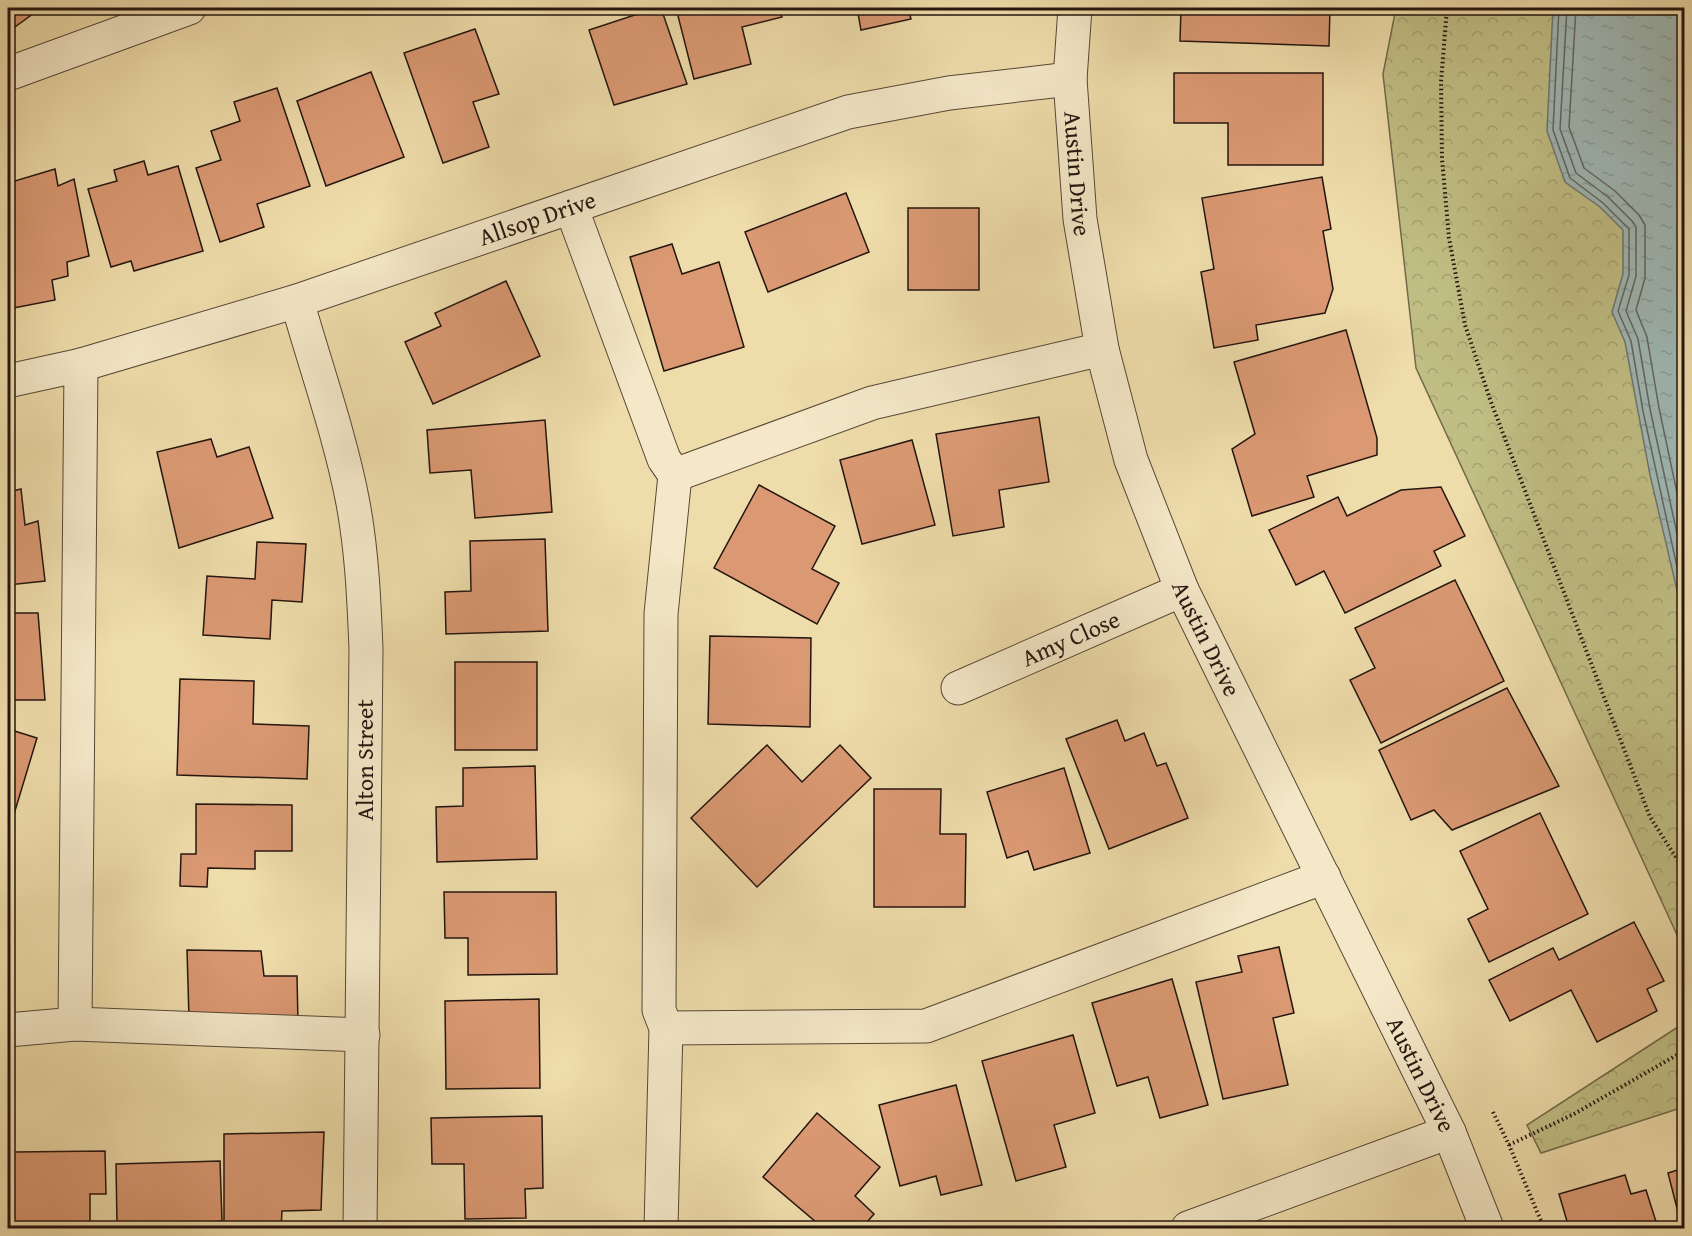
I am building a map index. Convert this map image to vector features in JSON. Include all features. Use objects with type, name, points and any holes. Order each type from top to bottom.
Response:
[{"type":"street","points":[[8,74],[189,8]]},
{"type":"street","name":"Austin Drive","points":[[1075,8],[1070,79],[1080,219],[1102,349],[1131,460],[1182,590],[1449,1132],[1487,1228]]},
{"type":"street","name":"Allsop Drive","points":[[8,381],[81,365],[297,301],[848,112],[949,93],[1070,79]]},
{"type":"street","points":[[571,207],[664,459],[675,475],[661,614],[659,1010],[666,1028],[661,1228]]},
{"type":"street","name":"Alton Street","points":[[297,301],[339,447],[352,502],[363,581],[366,649],[360,1228]]},
{"type":"street","points":[[675,475],[872,403],[1102,349]]},
{"type":"street","points":[[75,1024],[81,365]]},
{"type":"street","name":"Amy Close","points":[[958,688],[1182,590]]},
{"type":"street","points":[[666,1028],[926,1026],[1324,877]]},
{"type":"street","points":[[8,1030],[75,1024],[363,1035]]},
{"type":"street","points":[[1188,1228],[1449,1132]]},
{"type":"path","points":[[1447,8],[1441,82],[1442,159],[1449,238],[1465,325],[1495,413],[1650,817],[1684,870]]},
{"type":"path","points":[[1509,1145],[1574,1114],[1684,1052]]},
{"type":"path","points":[[1493,1112],[1544,1228]]},
{"type":"green space","points":[[1396,8],[1684,8],[1684,950],[1416,368],[1383,74]]},
{"type":"green space","points":[[1684,1023],[1684,1107],[1541,1153],[1527,1125]]},
{"type":"water","points":[[1553,8],[1684,8],[1684,620],[1650,475],[1625,342],[1612,312],[1623,274],[1623,230],[1600,207],[1565,182],[1547,131]]},
{"type":"building","points":[[8,8],[41,8],[8,32]]},
{"type":"building","points":[[661,8],[687,84],[614,105],[589,30]]},
{"type":"building","points":[[676,8],[779,8],[782,17],[742,27],[751,64],[694,79]]},
{"type":"building","points":[[857,8],[908,8],[911,19],[861,30]]},
{"type":"building","points":[[1181,8],[1330,8],[1329,46],[1180,41]]},
{"type":"building","points":[[475,29],[499,94],[473,102],[489,147],[443,163],[404,53]]},
{"type":"building","points":[[371,72],[404,157],[326,186],[297,101]]},
{"type":"building","points":[[1174,73],[1323,73],[1323,165],[1228,165],[1228,123],[1174,123]]},
{"type":"building","points":[[277,88],[310,186],[257,204],[264,227],[220,242],[196,168],[221,160],[211,131],[240,121],[234,102]]},
{"type":"building","points":[[144,161],[148,175],[178,166],[203,251],[134,271],[131,261],[111,267],[88,189],[117,181],[114,170]]},
{"type":"building","points":[[55,169],[58,186],[74,179],[89,256],[67,262],[68,276],[52,280],[55,300],[8,309],[8,183]]},
{"type":"building","points":[[1322,177],[1331,229],[1323,231],[1333,289],[1325,313],[1256,325],[1258,340],[1214,348],[1201,272],[1214,269],[1202,198]]},
{"type":"building","points":[[846,193],[869,252],[768,292],[745,232]]},
{"type":"building","points":[[908,208],[979,208],[979,290],[908,290]]},
{"type":"building","points":[[672,244],[682,274],[719,262],[744,347],[664,371],[630,257]]},
{"type":"building","points":[[506,281],[540,356],[433,404],[405,342],[441,326],[435,313]]},
{"type":"building","points":[[1346,330],[1377,438],[1377,455],[1307,476],[1314,497],[1252,516],[1232,449],[1255,434],[1234,362]]},
{"type":"building","points":[[1039,417],[1049,482],[999,490],[1004,527],[953,536],[936,434]]},
{"type":"building","points":[[545,420],[552,512],[475,518],[471,470],[430,473],[427,430]]},
{"type":"building","points":[[211,439],[217,457],[249,447],[273,518],[179,548],[157,452]]},
{"type":"building","points":[[912,440],[935,525],[862,544],[840,460]]},
{"type":"building","points":[[759,485],[835,526],[812,569],[839,583],[817,624],[714,568]]},
{"type":"building","points":[[1441,487],[1465,536],[1434,551],[1441,566],[1345,613],[1324,571],[1296,585],[1269,530],[1338,497],[1347,516],[1401,490]]},
{"type":"building","points":[[21,489],[25,525],[38,521],[45,581],[8,585],[8,492]]},
{"type":"building","points":[[545,539],[548,631],[446,634],[445,592],[471,591],[470,541]]},
{"type":"building","points":[[257,542],[306,544],[302,602],[272,600],[270,639],[203,635],[207,576],[255,579]]},
{"type":"building","points":[[1455,580],[1504,681],[1381,743],[1350,680],[1375,668],[1355,628]]},
{"type":"building","points":[[8,613],[38,613],[45,700],[8,700]]},
{"type":"building","points":[[710,636],[811,638],[810,727],[708,724]]},
{"type":"building","points":[[455,662],[537,662],[537,750],[455,750]]},
{"type":"building","points":[[180,679],[254,681],[253,724],[309,726],[307,779],[177,775]]},
{"type":"building","points":[[1507,688],[1559,786],[1452,830],[1434,810],[1411,820],[1379,750]]},
{"type":"building","points":[[1117,720],[1125,741],[1144,733],[1157,766],[1166,763],[1188,818],[1109,849],[1066,739]]},
{"type":"building","points":[[8,729],[37,738],[8,834]]},
{"type":"building","points":[[767,745],[802,782],[840,745],[871,778],[757,887],[691,818]]},
{"type":"building","points":[[535,766],[537,859],[437,862],[436,807],[463,806],[463,768]]},
{"type":"building","points":[[1064,768],[1090,853],[1034,870],[1028,851],[1007,858],[987,792]]},
{"type":"building","points":[[874,789],[941,789],[940,834],[966,834],[965,907],[874,907]]},
{"type":"building","points":[[196,804],[292,805],[292,851],[255,851],[255,869],[208,868],[207,887],[180,886],[181,854],[196,854]]},
{"type":"building","points":[[1540,813],[1588,914],[1489,962],[1468,919],[1488,909],[1460,851]]},
{"type":"building","points":[[444,892],[556,892],[557,974],[468,975],[468,938],[445,938]]},
{"type":"building","points":[[1634,922],[1664,981],[1647,989],[1657,1011],[1597,1042],[1571,990],[1510,1021],[1489,980],[1553,948],[1559,960]]},
{"type":"building","points":[[1279,947],[1294,1013],[1273,1018],[1288,1085],[1223,1099],[1196,982],[1242,972],[1238,956]]},
{"type":"building","points":[[187,950],[261,951],[264,976],[297,976],[298,1023],[189,1018]]},
{"type":"building","points":[[1172,979],[1208,1105],[1160,1118],[1148,1077],[1117,1086],[1092,1003]]},
{"type":"building","points":[[539,999],[540,1088],[446,1089],[445,1001]]},
{"type":"building","points":[[1073,1035],[1095,1113],[1054,1125],[1066,1167],[1016,1181],[982,1061]]},
{"type":"building","points":[[956,1085],[982,1185],[941,1195],[936,1176],[900,1186],[879,1105]]},
{"type":"building","points":[[817,1113],[880,1167],[855,1196],[874,1214],[862,1228],[823,1228],[763,1177]]},
{"type":"building","points":[[542,1116],[543,1188],[525,1189],[526,1218],[465,1219],[464,1164],[432,1164],[431,1118]]},
{"type":"building","points":[[324,1132],[321,1210],[282,1211],[281,1228],[224,1228],[224,1134]]},
{"type":"building","points":[[105,1151],[106,1194],[90,1194],[90,1228],[14,1228],[14,1152]]},
{"type":"building","points":[[220,1161],[222,1221],[213,1222],[213,1228],[154,1228],[154,1223],[117,1224],[116,1164]]},
{"type":"building","points":[[1684,1168],[1684,1228],[1682,1228],[1668,1173]]},
{"type":"building","points":[[1625,1175],[1631,1194],[1646,1190],[1658,1228],[1569,1228],[1559,1194]]}]
